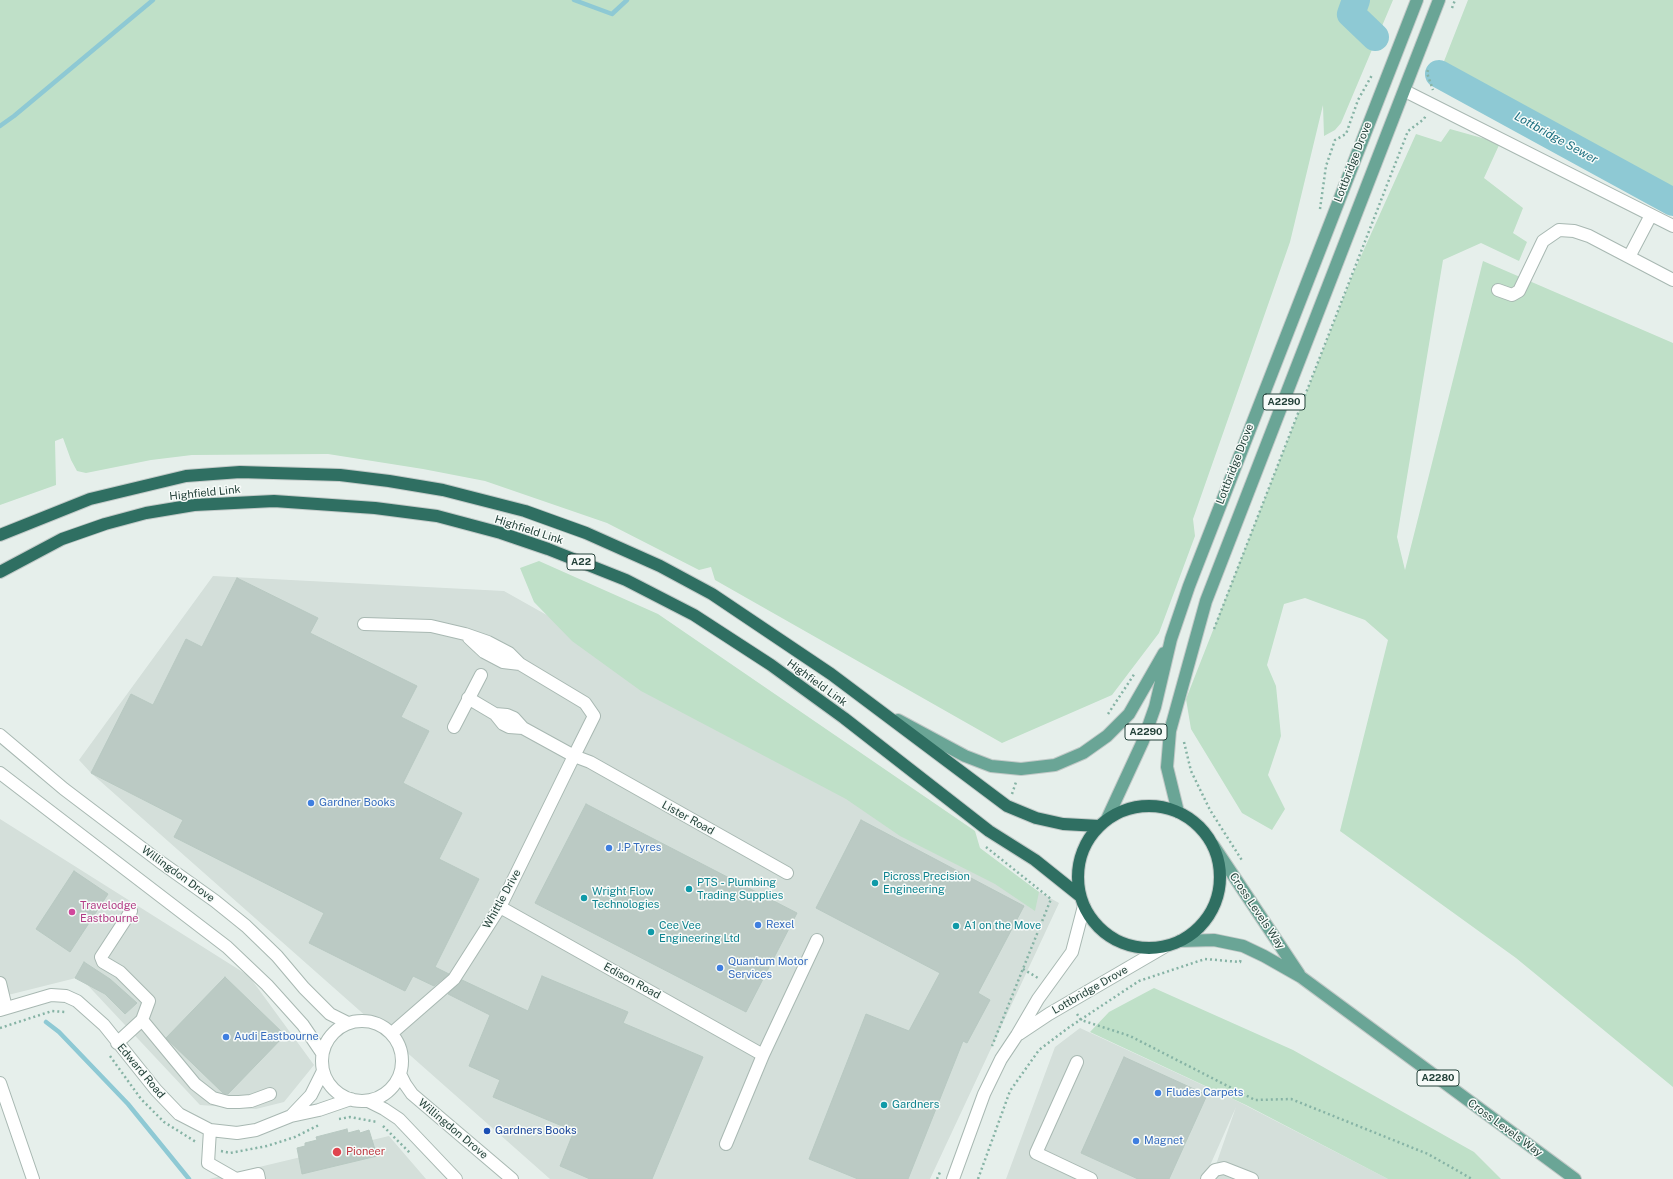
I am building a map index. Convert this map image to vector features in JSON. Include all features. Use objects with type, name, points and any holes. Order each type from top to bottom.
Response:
[{"type":"highway","name":"Highfield Link","points":[[0,535],[90,499],[186,476],[240,472],[340,476],[443,490],[525,510],[586,533],[660,566],[712,594],[769,631],[1008,806],[1036,818],[1063,824],[1103,823]]},
{"type":"highway","name":"Highfield Link","points":[[0,572],[62,539],[105,524],[146,513],[194,505],[274,501],[375,508],[437,516],[501,533],[548,549],[626,580],[694,615],[771,665],[844,718],[990,831],[1035,860],[1082,901]]},
{"type":"highway","points":[[1141,806],[1160,806],[1178,812],[1204,831],[1213,845],[1219,863],[1220,882],[1217,900],[1208,917],[1196,931],[1180,941],[1164,947],[1145,949],[1126,945],[1109,936],[1094,923],[1082,901],[1078,878],[1080,860],[1086,844],[1103,823],[1123,810],[1141,806]]},
{"type":"main road","name":"Lottbridge Drove","points":[[1103,823],[1143,741],[1155,707],[1171,639],[1188,586],[1417,0]]},
{"type":"main road","name":"Lottbridge Drove","points":[[1178,812],[1167,767],[1170,731],[1206,601],[1439,0]]},
{"type":"main road","points":[[883,713],[940,741],[965,756],[991,766],[1021,769],[1055,765],[1083,753],[1107,736],[1129,714],[1171,639]]},
{"type":"main road","name":"Cross Levels Way","points":[[1213,845],[1301,977]]},
{"type":"main road","name":"Cross Levels Way","points":[[1180,941],[1214,940],[1243,946],[1301,977],[1575,1179]]},
{"type":"street","points":[[1405,91],[1673,226]]},
{"type":"street","points":[[1629,257],[1651,215]]},
{"type":"street","points":[[1498,290],[1512,295],[1519,291],[1542,241],[1559,230],[1589,236],[1673,280]]},
{"type":"street","name":"Whittle Drive","points":[[364,624],[430,626],[465,634],[484,652],[503,662],[520,664],[585,703],[594,716],[500,907],[454,979],[392,1033]]},
{"type":"street","points":[[454,727],[480,675]]},
{"type":"street","points":[[468,698],[495,714],[507,715],[514,718],[523,728],[574,756]]},
{"type":"street","name":"Willingdon Drove","points":[[0,735],[64,789],[246,926],[277,956],[304,988],[330,1014],[348,1023]]},
{"type":"street","name":"Lister Road","points":[[574,756],[590,762],[787,873]]},
{"type":"street","points":[[0,773],[227,948],[277,997],[302,1025],[322,1053]]},
{"type":"street","name":"Lottbridge Drove","points":[[953,1179],[984,1094],[1001,1059],[1038,999],[1072,952],[1082,901]]},
{"type":"street","name":"Edison Road","points":[[500,907],[764,1055]]},
{"type":"street","points":[[117,1043],[142,1020],[149,1001],[120,972],[103,962],[101,957],[131,911]]},
{"type":"street","points":[[726,1144],[764,1055],[817,940]]},
{"type":"street","name":"Lottbridge Drove","points":[[1017,1035],[1049,1014],[1164,947]]},
{"type":"street","points":[[0,983],[3,1009]]},
{"type":"street","name":"Edward Road","points":[[3,1009],[52,996],[66,996],[77,1001],[98,1020],[156,1090],[179,1114],[210,1130],[237,1132],[256,1130],[291,1116],[319,1110],[351,1099]]},
{"type":"street","points":[[142,1020],[195,1084],[213,1098],[228,1102],[239,1102],[251,1101],[270,1094]]},
{"type":"street","points":[[368,1101],[388,1092],[395,1084],[400,1074],[402,1052],[392,1033],[371,1021],[359,1020],[338,1028],[331,1035],[326,1044],[322,1053],[323,1071],[329,1084],[338,1093],[351,1099],[368,1101],[384,1109],[398,1119],[456,1179]]},
{"type":"street","points":[[1077,1062],[1036,1154],[1091,1179]]},
{"type":"street","name":"Edward Road","points":[[291,1116],[310,1095],[323,1071]]},
{"type":"street","name":"Willingdon Drove","points":[[400,1074],[412,1094],[512,1179]]},
{"type":"street","points":[[0,1083],[33,1179]]},
{"type":"street","points":[[210,1130],[208,1163],[236,1179],[258,1174],[259,1179]]},
{"type":"street","points":[[1207,1179],[1215,1170],[1224,1168],[1252,1179]]},
{"type":"path","points":[[1319,214],[1326,166],[1335,140],[1346,134],[1358,100],[1373,73]]},
{"type":"path","points":[[1212,633],[1408,131],[1424,119],[1435,94],[1427,73]]},
{"type":"path","points":[[1104,718],[1122,695],[1137,670]]},
{"type":"path","points":[[1183,737],[1190,771],[1210,810],[1244,864]]},
{"type":"path","points":[[1008,806],[1021,769]]},
{"type":"path","points":[[990,831],[985,846],[1051,899],[990,1050]]},
{"type":"path","points":[[978,1179],[1010,1090],[1039,1050],[1139,981],[1205,959],[1240,962]]},
{"type":"path","points":[[1081,1020],[1130,1036],[1255,1100],[1292,1099],[1428,1154],[1472,1179]]},
{"type":"path","points":[[937,1179],[943,1165]]},
{"type":"shaded area","points":[[213,576],[504,591],[1059,903],[930,1179],[550,1179],[91,773],[79,760]]},
{"type":"shaded area","points":[[0,819],[249,976],[314,1065],[284,1102],[256,1109],[200,1105],[80,977],[0,997]]},
{"type":"shaded area","points":[[1080,1028],[1239,1102],[1388,1179],[1211,1179],[1236,1107],[1204,1179],[1006,1179],[1055,1047]]},
{"type":"shaded area","points":[[389,1136],[426,1179],[209,1179]]},
{"type":"green space","points":[[0,0],[1393,0],[1341,123],[1335,130],[1324,136],[1323,105],[1290,242],[1193,519],[1195,536],[1159,633],[1112,695],[1002,743],[715,580],[711,567],[699,570],[607,523],[485,481],[423,469],[328,454],[192,455],[151,460],[86,473],[77,471],[71,460],[63,438],[55,441],[56,485],[0,505]]},
{"type":"green space","points":[[1468,0],[1673,0],[1673,202],[1439,74]]},
{"type":"green space","points":[[1450,129],[1500,143],[1484,178],[1523,208],[1513,233],[1527,242],[1519,261],[1481,243],[1443,260],[1397,537],[1405,570],[1483,261],[1673,343],[1673,1087],[1516,958],[1340,831],[1388,640],[1365,620],[1305,598],[1284,604],[1267,665],[1276,686],[1281,736],[1268,775],[1285,809],[1272,830],[1242,813],[1191,729],[1186,699],[1352,276],[1416,134],[1441,142]]},
{"type":"green space","points":[[539,561],[658,614],[975,831],[980,848],[1039,892],[1035,911],[995,884],[900,836],[846,799],[641,691],[572,641],[534,602],[520,568]]},
{"type":"green space","points":[[1154,988],[1293,1050],[1474,1152],[1501,1179],[1388,1179],[1246,1105],[1090,1032],[1109,1012]]},
{"type":"building","name":"Gardner Books","points":[[237,578],[318,618],[310,633],[417,686],[401,717],[429,731],[403,783],[462,813],[439,859],[479,879],[435,967],[449,974],[434,986],[413,976],[405,991],[309,943],[324,913],[174,837],[183,820],[91,773],[131,694],[153,705],[186,639],[202,647]]},
{"type":"building","points":[[586,804],[797,913],[746,1012],[535,903]]},
{"type":"building","points":[[861,820],[1024,906],[978,993],[990,1000],[967,1043],[963,1041],[908,1179],[858,1179],[809,1159],[866,1014],[909,1031],[940,973],[816,908]]},
{"type":"building","name":"Travelodge Eastbourne","points":[[74,871],[108,894],[70,952],[36,929]]},
{"type":"building","points":[[84,962],[110,979],[137,1003],[125,1014],[105,994],[75,978]]},
{"type":"building","points":[[542,976],[628,1012],[623,1023],[703,1057],[652,1179],[590,1179],[560,1166],[574,1131],[493,1097],[500,1080],[469,1066],[490,1015],[448,994],[462,980],[528,1011]]},
{"type":"building","name":"Audi Eastbourne","points":[[225,977],[285,1035],[228,1094],[223,1093],[166,1038]]},
{"type":"building","name":"Magnet","points":[[1124,1057],[1207,1095],[1169,1179],[1138,1179],[1081,1153]]},
{"type":"building","name":"Pioneer","points":[[347,1129],[348,1133],[359,1130],[360,1133],[369,1130],[377,1156],[302,1174],[297,1148],[305,1146],[305,1143],[317,1140],[316,1137]]},
{"type":"waterway","points":[[0,126],[153,0]]},
{"type":"waterway","points":[[574,0],[612,14],[627,0]]},
{"type":"waterway","points":[[1351,14],[1353,0]]},
{"type":"waterway","points":[[1356,0],[1351,14],[1375,37]]},
{"type":"waterway","name":"Lottbridge Sewer","points":[[1439,74],[1673,202]]},
{"type":"waterway","points":[[46,1022],[59,1032],[128,1104],[189,1179]]},
{"type":"place","name":"Gardner Books","points":[[311,803]]},
{"type":"place","name":"J.P Tyres","points":[[609,848]]},
{"type":"place","name":"Picross Precision Engineering","points":[[875,883]]},
{"type":"place","name":"PTS - Plumbing Trading Supplies","points":[[689,889]]},
{"type":"place","name":"Wright Flow Technologies","points":[[584,898]]},
{"type":"place","name":"Travelodge Eastbourne","points":[[72,912]]},
{"type":"place","name":"Rexel","points":[[758,925]]},
{"type":"place","name":"A1 on the Move","points":[[956,926]]},
{"type":"place","name":"Cee Vee Engineering Ltd","points":[[651,932]]},
{"type":"place","name":"Quantum Motor Services","points":[[720,968]]},
{"type":"place","name":"Audi Eastbourne","points":[[226,1037]]},
{"type":"place","name":"Fludes Carpets","points":[[1158,1093]]},
{"type":"place","name":"Gardners","points":[[884,1105]]},
{"type":"place","name":"Gardners Books","points":[[487,1131]]},
{"type":"place","name":"Magnet","points":[[1136,1141]]},
{"type":"place","name":"Pioneer","points":[[337,1152]]}]
